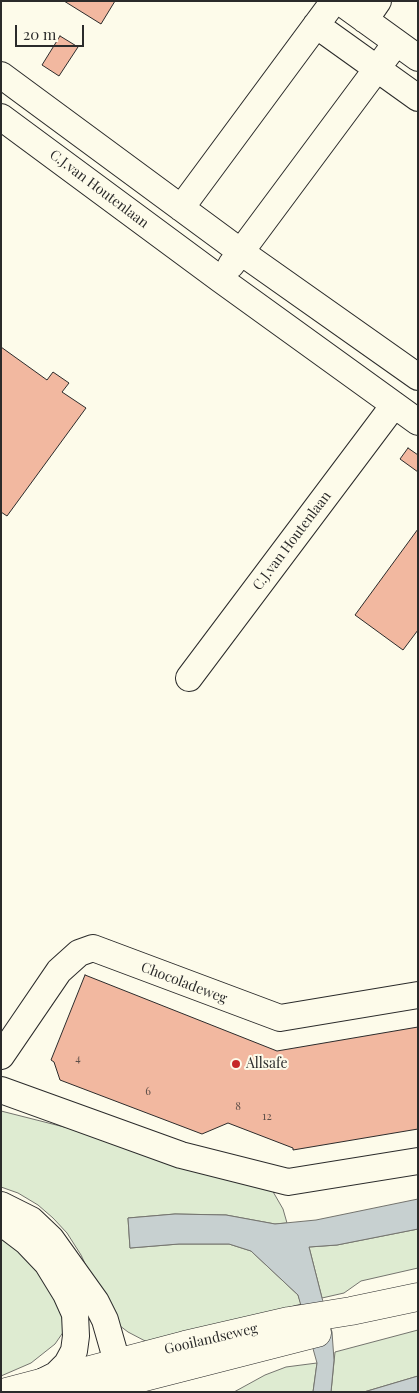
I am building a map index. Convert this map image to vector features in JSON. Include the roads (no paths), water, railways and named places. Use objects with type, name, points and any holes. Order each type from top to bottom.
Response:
[{"type":"main road","name":"Gooilandseweg","points":[[352,1318],[418,1297]]},
{"type":"main road","name":"Gooilandseweg","points":[[6,1392],[157,1351],[418,1308]]},
{"type":"main road","name":"Gooilandseweg","points":[[73,1391],[135,1386],[291,1330]]},
{"type":"street","points":[[181,208],[334,1]]},
{"type":"street","points":[[339,1],[372,11],[396,43],[418,58]]},
{"type":"street","points":[[316,25],[418,98]]},
{"type":"street","points":[[220,279],[396,43]]},
{"type":"street","points":[[1,75],[241,252],[418,377]]},
{"type":"street","name":"C.J.van Houtenlaan","points":[[1,116],[220,279],[418,422]]},
{"type":"street","name":"C.J.van Houtenlaan","points":[[189,678],[394,405]]},
{"type":"street","name":"Chocoladeweg","points":[[1,1056],[59,971],[79,953],[93,948],[280,1018],[418,995]]},
{"type":"street","points":[[1,1090],[181,1155],[288,1182],[418,1161]]},
{"type":"street","points":[[1,1205],[31,1220],[51,1239],[85,1283],[105,1320],[117,1362],[106,1375],[92,1385],[73,1391]]},
{"type":"street","points":[[1,1222],[27,1242],[47,1263],[66,1294],[75,1314],[76,1336],[74,1351],[67,1364],[56,1375],[42,1382]]},
{"type":"place","name":"Allsafe","points":[[236,1064]]}]
